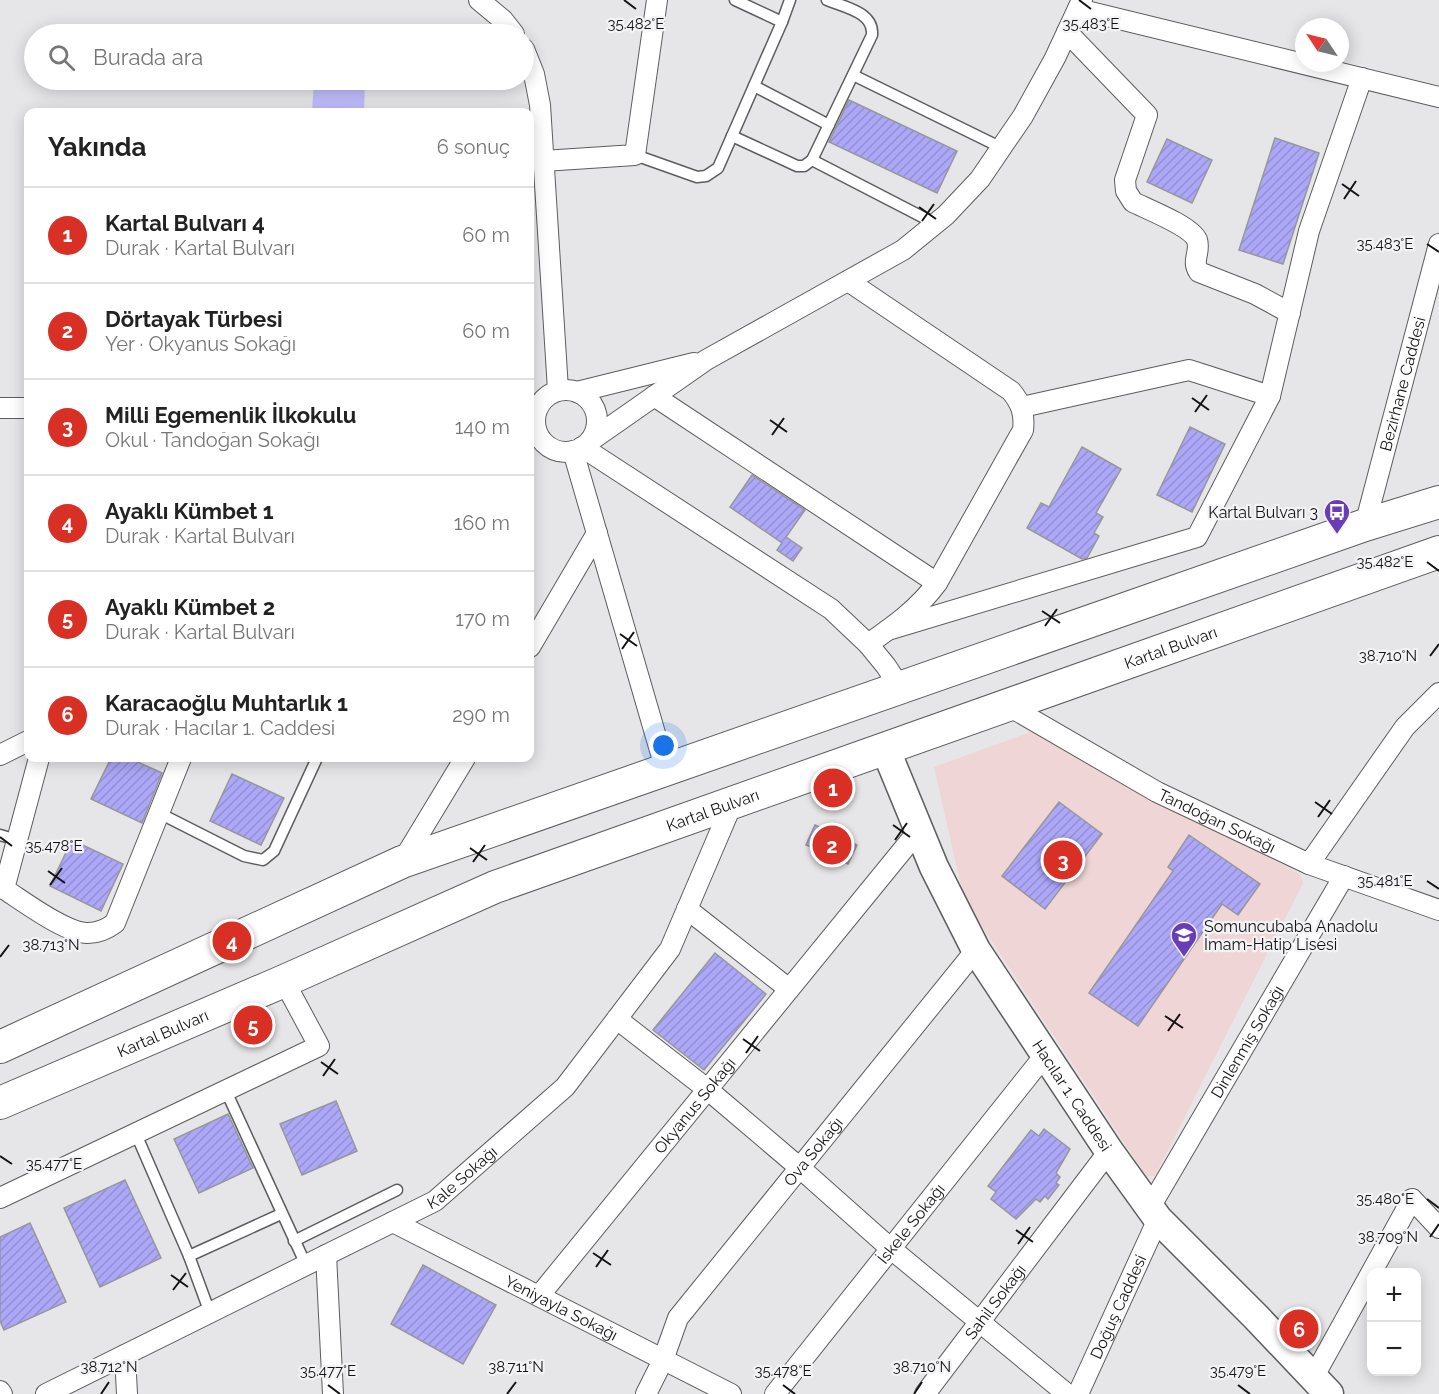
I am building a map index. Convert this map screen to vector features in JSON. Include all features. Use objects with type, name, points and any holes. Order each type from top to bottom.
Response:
[{"type":"main road","points":[[0,1047],[402,862],[1365,525],[1439,502]]},
{"type":"main road","name":"Kartal Bulvarı","points":[[0,1102],[284,981],[495,886],[1439,552]]},
{"type":"street","points":[[479,0],[506,24]]},
{"type":"street","points":[[543,161],[635,155],[657,0]]},
{"type":"street","points":[[706,360],[552,396],[537,409],[534,419],[539,438],[538,443],[554,450],[582,446],[706,360],[903,250],[936,224],[974,186],[1002,148],[1042,82],[1080,4],[1439,97]]},
{"type":"street","points":[[1067,32],[1147,115],[1125,180],[1128,197],[1132,202],[1191,232],[1197,242],[1198,255],[1195,260],[1199,272],[1255,294],[1290,313]]},
{"type":"street","points":[[534,78],[538,89],[543,161],[552,396]]},
{"type":"street","points":[[888,630],[1197,537],[1270,396],[1309,231],[1362,78]]},
{"type":"street","name":"Bezirhane Caddesi","points":[[1365,525],[1439,244]]},
{"type":"street","points":[[848,281],[1003,385],[1017,398],[1022,407],[1024,422],[1023,430],[937,583],[926,598],[868,644]]},
{"type":"street","points":[[1022,407],[1189,370],[1270,396]]},
{"type":"street","points":[[552,396],[586,397],[596,413],[595,433],[582,446]]},
{"type":"street","points":[[654,396],[937,583]]},
{"type":"street","points":[[0,408],[24,408]]},
{"type":"street","points":[[582,446],[597,533],[666,771]]},
{"type":"street","points":[[582,446],[813,596],[848,624],[868,644],[901,689]]},
{"type":"street","points":[[534,640],[597,533]]},
{"type":"street","points":[[1308,864],[1406,727],[1439,693]]},
{"type":"street","name":"Tandoğan Sokağı","points":[[1007,705],[1157,792],[1308,864],[1439,910]]},
{"type":"street","points":[[0,755],[24,743]]},
{"type":"street","name":"Hacılar 1. Caddesi","points":[[885,748],[934,867],[976,950],[1110,1152],[1154,1214],[1321,1386]]},
{"type":"street","points":[[37,762],[8,838],[2,893],[77,932],[88,933],[107,929],[115,923],[179,762]]},
{"type":"street","points":[[402,862],[458,762]]},
{"type":"street","name":"Kale Sokağı","points":[[46,1394],[435,1201],[566,1087],[670,950],[732,804]]},
{"type":"street","name":"Okyanus Sokağı","points":[[538,1296],[919,830]]},
{"type":"street","name":"Dinlenmiş Sokağı","points":[[1154,1214],[1344,876]]},
{"type":"street","points":[[687,909],[789,989]]},
{"type":"street","name":"Ova Sokağı","points":[[646,1394],[663,1360],[678,1318],[976,950]]},
{"type":"street","points":[[0,1198],[319,1046],[284,981]]},
{"type":"street","points":[[617,1019],[707,1089],[890,1248],[1067,1394]]},
{"type":"street","name":"İskele Sokağı","points":[[775,1394],[1045,1055]]},
{"type":"street","name":"Sahil Sokağı","points":[[925,1394],[1110,1152]]},
{"type":"street","points":[[1321,1386],[1412,1198],[1439,1228]]},
{"type":"street","name":"Doğuş Caddesi","points":[[1079,1394],[1154,1214]]},
{"type":"street","name":"Yeniyayla Sokağı","points":[[393,1222],[731,1394]]},
{"type":"street","points":[[326,1255],[333,1394]]},
{"type":"street","points":[[125,1355],[127,1394]]},
{"type":"lane","points":[[735,0],[782,22]]},
{"type":"lane","points":[[635,155],[697,177],[706,176],[718,168],[790,0]]},
{"type":"lane","points":[[732,136],[797,166],[804,166],[812,160],[872,35],[871,24],[864,16],[827,0]]},
{"type":"lane","points":[[853,75],[1002,148]]},
{"type":"lane","points":[[754,87],[829,125]]},
{"type":"lane","points":[[812,160],[936,224]]},
{"type":"lane","points":[[159,813],[244,856],[263,860],[274,851],[315,762]]},
{"type":"lane","points":[[226,1091],[306,1265]]},
{"type":"lane","points":[[136,1134],[189,1256],[210,1313]]},
{"type":"lane","points":[[294,1241],[397,1190]]},
{"type":"lane","points":[[189,1256],[281,1214]]},
{"type":"shaded area","points":[[313,90],[365,90],[364,108],[312,108]]},
{"type":"shaded area","points":[[1033,731],[1300,874],[1303,883],[1155,1176],[1146,1176],[964,899],[934,767]]},
{"type":"building","points":[[849,100],[957,151],[937,193],[829,142]]},
{"type":"building","points":[[1275,138],[1319,153],[1283,264],[1239,250]]},
{"type":"building","points":[[1167,139],[1212,160],[1192,203],[1147,182]]},
{"type":"building","points":[[1190,427],[1225,444],[1192,512],[1157,495]]},
{"type":"building","points":[[1082,447],[1121,469],[1096,513],[1103,517],[1094,533],[1099,536],[1087,558],[1082,559],[1027,528],[1041,503],[1049,507]]},
{"type":"building","points":[[752,475],[805,510],[786,537],[802,548],[793,561],[777,550],[782,543],[730,507]]},
{"type":"building","points":[[109,762],[138,762],[162,773],[142,823],[91,799]]},
{"type":"building","points":[[232,774],[284,798],[261,845],[210,821]]},
{"type":"building","points":[[1059,802],[1102,834],[1045,909],[1002,876]]},
{"type":"building","points":[[815,825],[857,845],[848,864],[806,845]]},
{"type":"building","points":[[1189,835],[1260,884],[1238,915],[1222,904],[1138,1026],[1089,993],[1173,871],[1168,867]]},
{"type":"building","points":[[72,840],[123,864],[101,911],[50,886]]},
{"type":"building","points":[[715,953],[766,994],[704,1070],[653,1030]]},
{"type":"building","points":[[336,1101],[357,1151],[302,1175],[280,1124]]},
{"type":"building","points":[[228,1114],[253,1168],[199,1193],[174,1139]]},
{"type":"building","points":[[1044,1129],[1070,1149],[1056,1173],[1060,1177],[1056,1183],[1059,1185],[1048,1199],[1045,1196],[1040,1202],[1036,1199],[1016,1219],[991,1199],[996,1192],[988,1186],[1031,1130],[1039,1136]]},
{"type":"building","points":[[125,1180],[161,1258],[100,1287],[64,1208]]},
{"type":"building","points":[[30,1223],[66,1302],[4,1330],[0,1321],[0,1237]]},
{"type":"building","points":[[423,1265],[496,1305],[463,1364],[391,1324]]},
{"type":"place","name":"Kartal Bulvarı 3","points":[[1337,535]]},
{"type":"place","name":"Kartal Bulvarı 4","points":[[833,788]]},
{"type":"place","name":"Dörtayak Türbesi","points":[[832,845]]},
{"type":"place","name":"Milli Egemenlik İlkokulu","points":[[1063,860]]},
{"type":"place","name":"Ayaklı Kümbet 1","points":[[232,941]]},
{"type":"place","name":"Somuncubaba Anadolu İmam-Hatip Lisesi","points":[[1184,958]]},
{"type":"place","name":"Ayaklı Kümbet 2","points":[[253,1025]]},
{"type":"place","name":"Karacaoğlu Muhtarlık 1","points":[[1299,1329]]}]
